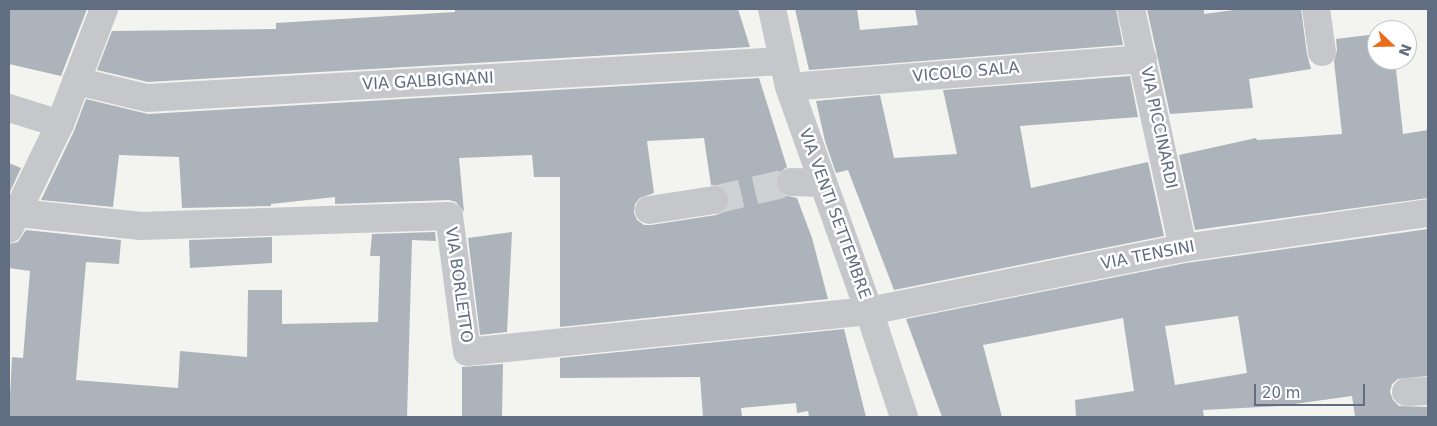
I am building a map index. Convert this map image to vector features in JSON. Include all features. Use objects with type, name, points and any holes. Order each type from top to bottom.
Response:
[{"type":"street","points":[[13,221],[60,124],[104,9]]},
{"type":"street","name":"VIA VENTI SETTEMBRE","points":[[772,9],[789,88],[869,311],[904,417]]},
{"type":"street","name":"VIA PICCINARDI","points":[[1131,9],[1182,248]]},
{"type":"street","points":[[1316,9],[1322,52]]},
{"type":"street","name":"VICOLO SALA","points":[[789,88],[1143,59]]},
{"type":"street","name":"VIA GALBIGNANI","points":[[76,80],[147,98],[782,62]]},
{"type":"street","points":[[9,108],[60,124]]},
{"type":"street","points":[[790,182],[822,183]]},
{"type":"street","points":[[649,210],[714,200]]},
{"type":"street","name":"VIA TENSINI","points":[[869,311],[1182,248],[1428,213]]},
{"type":"street","name":"VIA BORLETTO","points":[[13,221],[141,226],[449,216],[467,352],[869,311]]},
{"type":"building","points":[[9,9],[87,9],[61,76],[9,64]]},
{"type":"building","points":[[455,9],[738,9],[750,47],[148,82],[97,70],[112,31],[276,29],[276,23],[455,12]]},
{"type":"building","points":[[795,9],[857,9],[860,30],[918,25],[915,9],[1116,9],[1123,45],[809,70]]},
{"type":"building","points":[[1147,9],[1204,9],[1204,14],[1241,9],[1301,9],[1311,69],[1249,79],[1253,108],[1170,114]]},
{"type":"building","points":[[1367,35],[1367,70],[1396,70],[1403,134],[1428,130],[1428,198],[1195,230],[1179,155],[1256,138],[1257,140],[1342,134],[1334,61],[1337,50],[1336,39]]},
{"type":"building","points":[[1130,76],[1138,117],[1020,126],[1031,188],[1148,162],[1164,236],[894,290],[848,170],[836,173],[825,141],[816,101],[880,95],[894,158],[957,154],[943,90]]},
{"type":"building","points":[[759,78],[787,167],[778,174],[775,181],[777,189],[783,195],[797,198],[812,238],[828,299],[560,327],[560,177],[534,177],[532,155],[459,158],[464,212],[456,202],[449,200],[335,204],[335,197],[271,204],[271,206],[182,208],[179,157],[119,155],[113,207],[41,200],[74,131],[86,99],[148,114]],"holes":[[[704,138],[711,185],[720,186],[726,190],[729,197],[729,205],[724,212],[716,215],[651,225],[644,225],[637,220],[634,213],[635,204],[640,198],[654,193],[647,141]]]},
{"type":"building","points":[[9,163],[21,168],[9,194]]},
{"type":"building","points":[[1428,229],[1428,376],[1398,379],[1392,384],[1390,392],[1393,400],[1399,406],[1428,407],[1428,417],[1355,417],[1352,396],[1280,406],[1203,410],[1204,417],[1076,417],[1075,400],[1134,391],[1123,318],[983,345],[1002,417],[942,417],[906,319],[1186,263]],"holes":[[[1238,316],[1247,373],[1175,385],[1165,326]]]},
{"type":"building","points":[[26,230],[121,240],[119,264],[86,262],[76,380],[178,388],[180,351],[247,357],[248,290],[282,290],[282,324],[378,322],[380,256],[370,256],[372,234],[435,232],[436,241],[412,240],[407,417],[9,417],[12,357],[23,358],[30,271],[9,268],[9,244],[18,242]]},
{"type":"building","points":[[512,232],[507,332],[480,335],[468,238]]},
{"type":"building","points":[[272,237],[272,263],[190,268],[189,240]]},
{"type":"building","points":[[844,329],[866,417],[809,417],[808,411],[797,413],[796,403],[741,408],[742,417],[703,417],[700,377],[560,378],[560,358]]},
{"type":"building","points":[[503,364],[502,417],[462,417],[462,367]]},
{"type":"tunnel","points":[[714,200],[791,182]]}]
